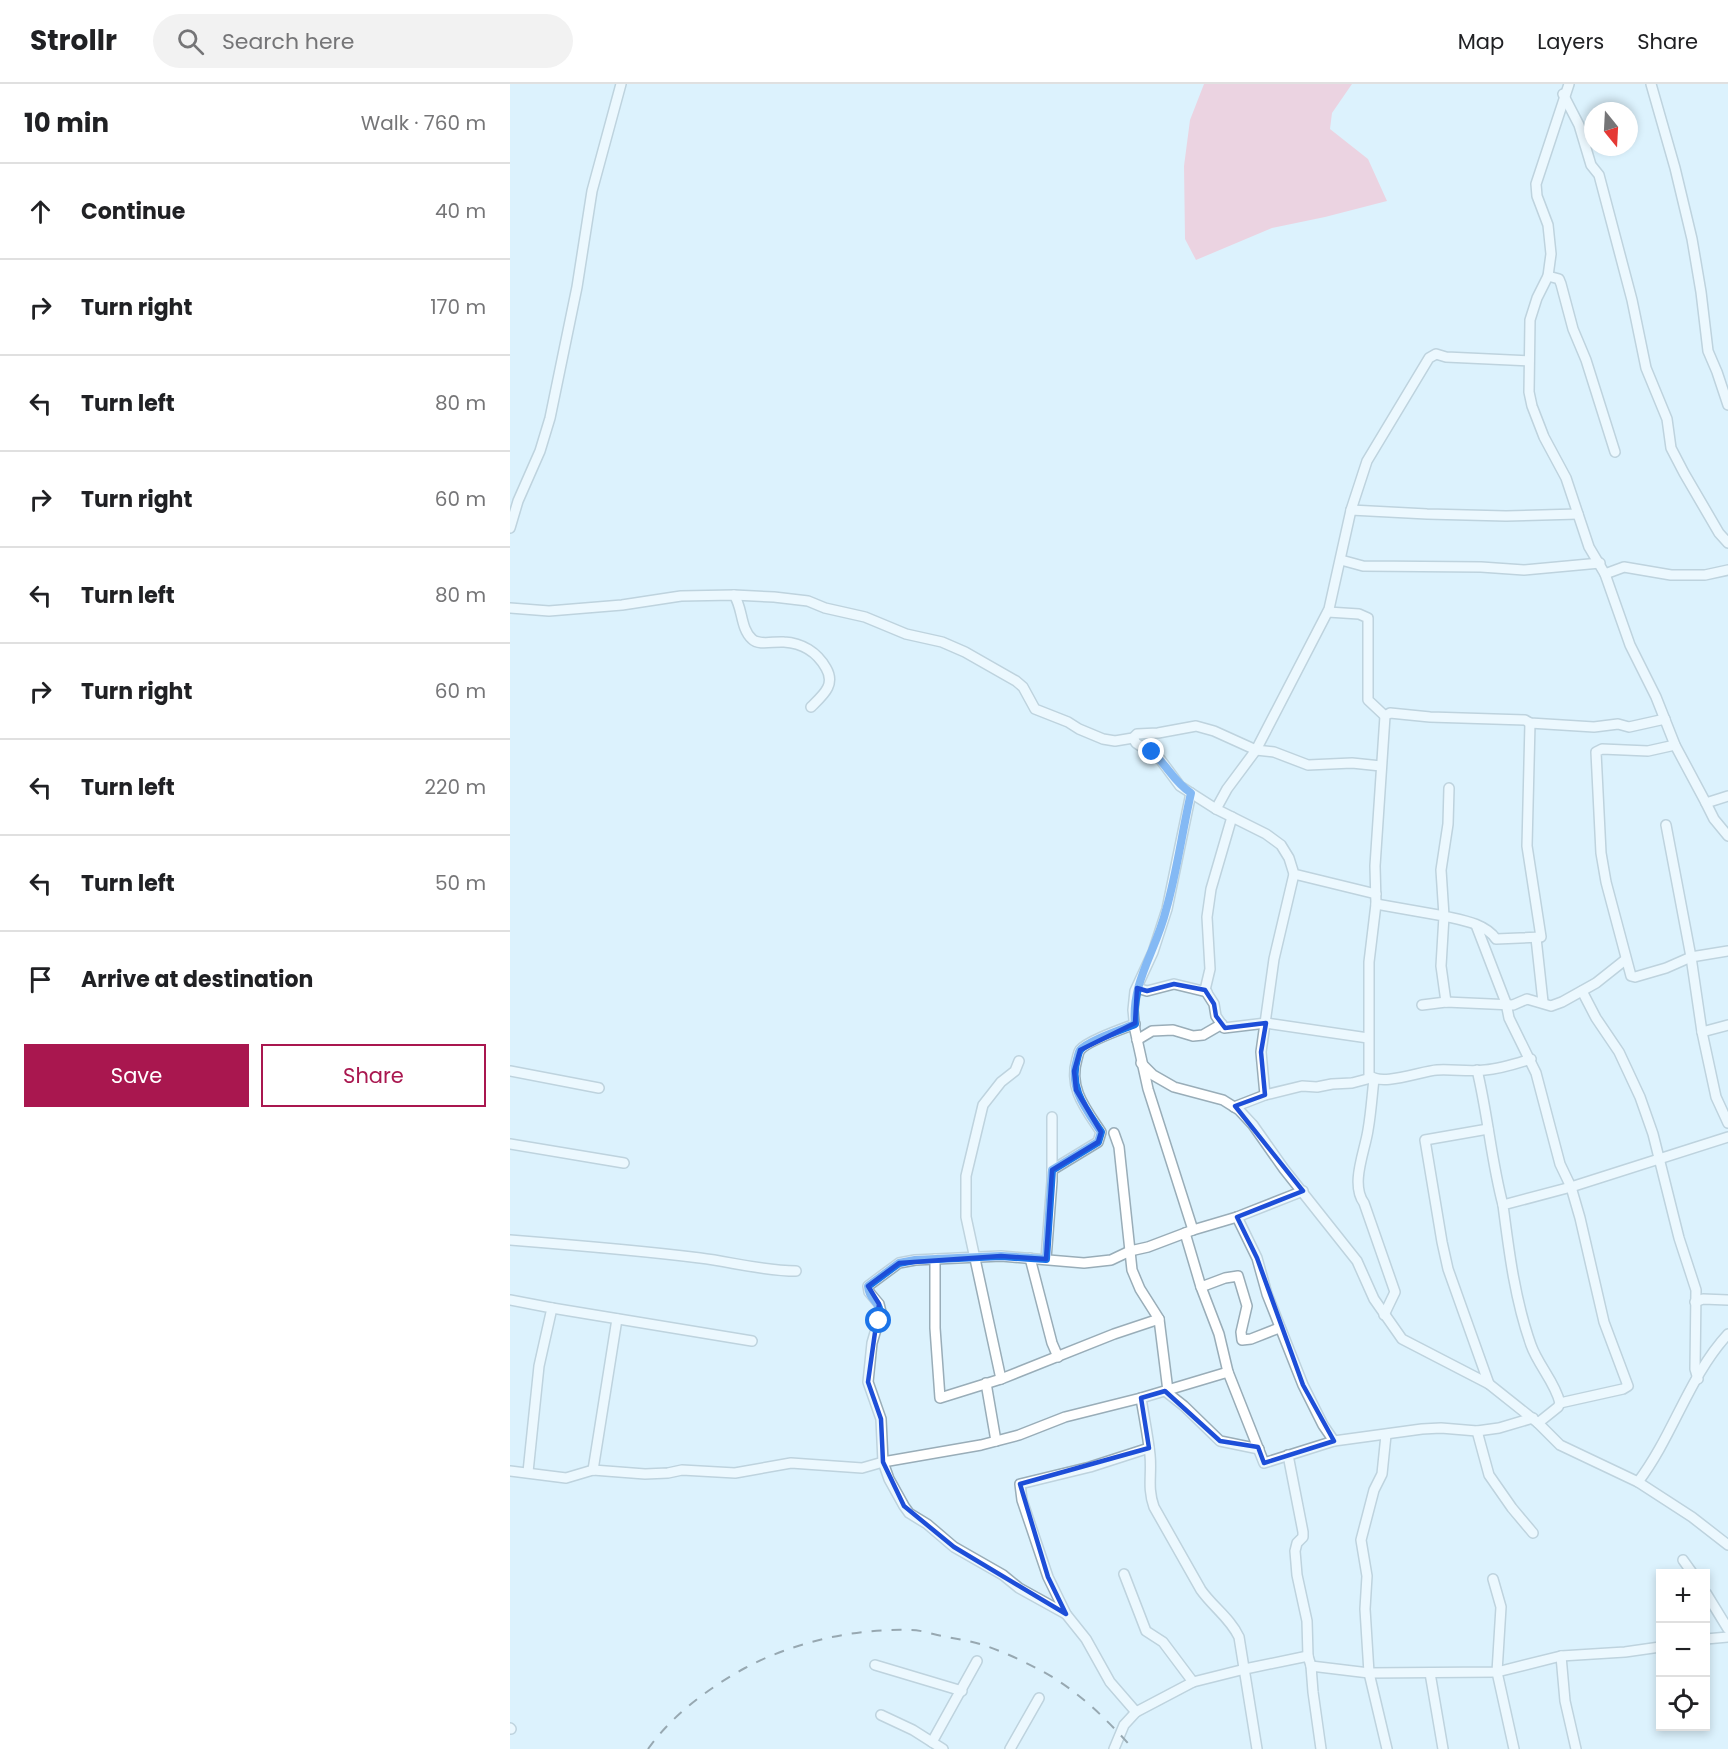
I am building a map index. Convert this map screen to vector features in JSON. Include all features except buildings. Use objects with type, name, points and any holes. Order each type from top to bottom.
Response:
[{"type":"street","points":[[510,528],[518,501],[540,451],[550,418],[577,287],[592,191],[621,84]]},
{"type":"street","points":[[1569,84],[1563,94],[1535,190],[1551,237],[1551,254],[1548,276],[1530,320],[1529,392],[1544,437],[1566,478],[1589,547],[1605,574],[1623,629],[1676,745],[1714,819],[1728,836]]},
{"type":"street","points":[[1651,84],[1692,238],[1708,351],[1728,405]]},
{"type":"street","points":[[1563,94],[1579,125],[1591,165],[1599,175],[1632,300],[1646,368],[1667,419],[1671,448],[1719,533],[1728,543]]},
{"type":"street","points":[[1548,276],[1559,279],[1561,284],[1573,329],[1593,380],[1615,452]]},
{"type":"street","points":[[1216,809],[1227,789],[1256,750],[1328,612],[1351,510],[1367,461],[1432,355],[1529,361]]},
{"type":"street","points":[[1351,510],[1495,516],[1578,514]]},
{"type":"street","points":[[1341,560],[1363,566],[1480,567],[1524,570],[1600,563]]},
{"type":"street","points":[[1605,574],[1624,567],[1671,575],[1705,575],[1728,570]]},
{"type":"street","points":[[734,595],[752,640],[794,644],[815,653],[825,665],[830,675],[830,684],[811,707]]},
{"type":"street","points":[[510,608],[549,611],[681,596],[734,595],[808,601],[825,608],[881,622],[906,634],[942,642],[965,652],[1016,681],[1023,687],[1036,710],[1103,739],[1115,741],[1133,738],[1137,734],[1158,733],[1196,726],[1205,727],[1256,750],[1274,752],[1308,765],[1381,766]]},
{"type":"street","points":[[1328,612],[1359,614],[1368,618],[1368,700],[1385,716]]},
{"type":"street","points":[[1385,716],[1390,713],[1430,717],[1526,720],[1530,723],[1594,727],[1618,724],[1629,727],[1665,719]]},
{"type":"street","points":[[1384,1315],[1395,1292],[1360,1197],[1359,1185],[1360,1159],[1367,1136],[1372,1078],[1369,1075],[1368,1038],[1369,962],[1376,899],[1385,716]]},
{"type":"street","points":[[1294,874],[1376,899],[1469,921],[1486,929],[1496,939],[1541,937],[1527,846],[1530,723]]},
{"type":"street","points":[[1133,738],[1136,743],[1160,759],[1180,786],[1216,809],[1266,834],[1281,845],[1289,858],[1294,874],[1274,959],[1261,1052],[1265,1095]]},
{"type":"street","points":[[1676,745],[1648,751],[1602,748],[1596,752],[1601,853],[1606,882],[1631,976],[1635,977],[1666,968],[1691,957],[1728,951]]},
{"type":"street","points":[[1446,1002],[1441,966],[1444,916],[1441,870],[1448,824],[1449,788]]},
{"type":"street","points":[[1191,793],[1167,909],[1153,952],[1137,988],[1133,1010],[1141,1063],[1189,1231],[1201,1287],[1219,1334],[1228,1372],[1264,1462],[1334,1442],[1441,1428],[1477,1431],[1535,1421],[1560,1403],[1628,1386],[1604,1322],[1571,1187],[1560,1164],[1531,1059],[1514,1029],[1476,926]]},
{"type":"street","points":[[1706,803],[1728,796]]},
{"type":"street","points":[[1232,817],[1211,889],[1207,917],[1210,969],[1205,990],[1214,1004],[1216,1016],[1224,1028],[1266,1023],[1368,1038]]},
{"type":"street","points":[[1666,825],[1691,957],[1702,1032],[1716,1096],[1728,1124]]},
{"type":"street","points":[[1536,938],[1543,1002]]},
{"type":"street","points":[[1422,1005],[1446,1002],[1513,1005],[1527,999],[1551,1006],[1582,991],[1626,960]]},
{"type":"street","points":[[1137,988],[1147,991],[1174,984],[1206,992],[1205,990]]},
{"type":"street","points":[[1582,991],[1596,1018],[1619,1052],[1636,1088],[1653,1134],[1679,1238],[1696,1290],[1695,1369],[1698,1379]]},
{"type":"street","points":[[1052,1170],[1098,1142],[1101,1132],[1076,1090],[1074,1071],[1080,1050],[1101,1036],[1114,1034],[1135,1024]]},
{"type":"street","points":[[1137,1040],[1152,1031],[1173,1030],[1193,1036],[1203,1035],[1222,1024]]},
{"type":"street","points":[[1702,1032],[1728,1025]]},
{"type":"street","points":[[1234,1107],[1265,1095],[1302,1086],[1317,1087],[1352,1083],[1372,1078],[1391,1079],[1437,1070],[1508,1067],[1531,1059]]},
{"type":"street","points":[[1001,1378],[966,1217],[966,1176],[983,1105],[1001,1082],[1015,1071],[1019,1061]]},
{"type":"street","points":[[1141,1063],[1153,1075],[1174,1087],[1222,1100],[1234,1107],[1253,1125],[1284,1169],[1357,1261],[1374,1299],[1402,1339],[1489,1384],[1560,1444],[1638,1482],[1692,1517],[1728,1545]]},
{"type":"street","points":[[1477,1070],[1496,1178],[1503,1204],[1515,1290],[1533,1350],[1560,1403]]},
{"type":"street","points":[[510,1071],[599,1088]]},
{"type":"street","points":[[1046,1259],[1052,1170],[1052,1117]]},
{"type":"street","points":[[1488,1129],[1425,1140],[1448,1269],[1489,1384]]},
{"type":"street","points":[[1114,1133],[1119,1147],[1132,1270],[1140,1289],[1159,1319],[1167,1391],[1220,1441],[1259,1449]]},
{"type":"street","points":[[1503,1204],[1571,1187],[1728,1137]]},
{"type":"street","points":[[510,1144],[624,1163]]},
{"type":"street","points":[[1066,1614],[973,1559],[909,1513],[889,1479],[883,1462],[881,1419],[868,1382],[872,1343],[881,1312],[879,1304],[868,1293],[868,1286],[899,1263],[915,1260],[1001,1256],[1084,1263],[1111,1260],[1130,1251],[1237,1217],[1303,1191]]},
{"type":"street","points":[[1237,1217],[1257,1258],[1279,1328],[1312,1404],[1334,1442]]},
{"type":"street","points":[[510,1240],[647,1251],[720,1260],[778,1271],[796,1271]]},
{"type":"street","points":[[1030,1258],[1052,1343],[1058,1357]]},
{"type":"street","points":[[935,1259],[934,1328],[940,1398],[1001,1378],[1159,1319]]},
{"type":"street","points":[[1201,1287],[1225,1278],[1239,1276],[1247,1306],[1241,1332],[1242,1340],[1251,1339],[1279,1328]]},
{"type":"street","points":[[1695,1302],[1703,1299],[1728,1300]]},
{"type":"street","points":[[510,1300],[752,1341]]},
{"type":"street","points":[[528,1472],[539,1366],[552,1308]]},
{"type":"street","points":[[593,1470],[617,1318]]},
{"type":"street","points":[[1638,1482],[1665,1443],[1707,1360],[1728,1334]]},
{"type":"street","points":[[510,1471],[566,1478],[593,1470],[645,1474],[682,1470],[735,1473],[791,1463],[862,1468],[1019,1435],[1065,1418],[1228,1372]]},
{"type":"street","points":[[986,1383],[996,1441]]},
{"type":"street","points":[[1141,1398],[1149,1448],[1149,1481],[1154,1508],[1201,1590],[1232,1623],[1239,1637],[1257,1749]]},
{"type":"street","points":[[1477,1431],[1489,1474],[1512,1508],[1533,1533]]},
{"type":"street","points":[[1386,1435],[1382,1474],[1374,1490],[1361,1540],[1367,1576],[1365,1609],[1370,1673],[1387,1749]]},
{"type":"street","points":[[1136,1712],[1110,1682],[1086,1639],[1066,1614],[1048,1576],[1022,1500],[1020,1484],[1082,1469],[1149,1448]]},
{"type":"street","points":[[1288,1455],[1303,1532],[1303,1537],[1297,1543],[1295,1551],[1297,1575],[1307,1621],[1312,1692],[1321,1749]]},
{"type":"street","points":[[1683,1560],[1689,1569]]},
{"type":"street","points":[[1124,1574],[1146,1631],[1163,1642],[1193,1682]]},
{"type":"street","points":[[1493,1579],[1501,1607],[1497,1672],[1514,1749]]},
{"type":"street","points":[[1710,1600],[1728,1629]]},
{"type":"street","points":[[1710,1639],[1728,1637]]},
{"type":"street","points":[[1114,1749],[1124,1725],[1136,1712],[1193,1682],[1245,1669],[1310,1661],[1370,1673],[1497,1672],[1561,1656],[1656,1648]]},
{"type":"street","points":[[1561,1656],[1566,1701],[1576,1749]]},
{"type":"street","points":[[933,1742],[977,1661]]},
{"type":"street","points":[[875,1665],[962,1690]]},
{"type":"street","points":[[1430,1672],[1443,1749]]},
{"type":"street","points":[[1010,1749],[1039,1698]]},
{"type":"street","points":[[880,1715],[913,1730],[943,1749]]},
{"type":"highlighted area","points":[[1174,984],[1205,990],[1214,1004],[1216,1016],[1225,1028],[1266,1023],[1261,1052],[1265,1095],[1235,1106],[1303,1191],[1237,1217],[1257,1258],[1303,1385],[1334,1441],[1264,1463],[1258,1447],[1220,1441],[1165,1391],[1141,1398],[1149,1448],[1020,1484],[1048,1577],[1066,1614],[954,1547],[904,1506],[883,1462],[881,1419],[868,1382],[879,1304],[868,1286],[899,1263],[1001,1256],[1046,1259],[1052,1170],[1098,1142],[1101,1132],[1076,1090],[1074,1071],[1080,1050],[1135,1023],[1137,988],[1147,991]]},
{"type":"shaded area","points":[[1204,84],[1352,84],[1332,113],[1330,129],[1368,159],[1387,201],[1272,228],[1196,260],[1185,239],[1184,166],[1190,120]]},
{"type":"railway","points":[[648,1749],[668,1725],[692,1703],[745,1668],[784,1651],[825,1638],[890,1630],[919,1631],[975,1643],[1027,1663],[1078,1695],[1102,1716],[1133,1749]]},
{"type":"route","points":[[879,1321],[881,1312],[879,1304],[868,1293],[868,1286],[899,1263],[942,1258],[975,1259],[1001,1256],[1046,1259],[1052,1170],[1098,1142],[1101,1132],[1076,1090],[1074,1071],[1080,1050],[1101,1036],[1114,1034],[1135,1024],[1133,1010],[1136,991],[1161,930],[1177,863],[1191,793],[1180,786],[1166,765],[1152,752]]}]
